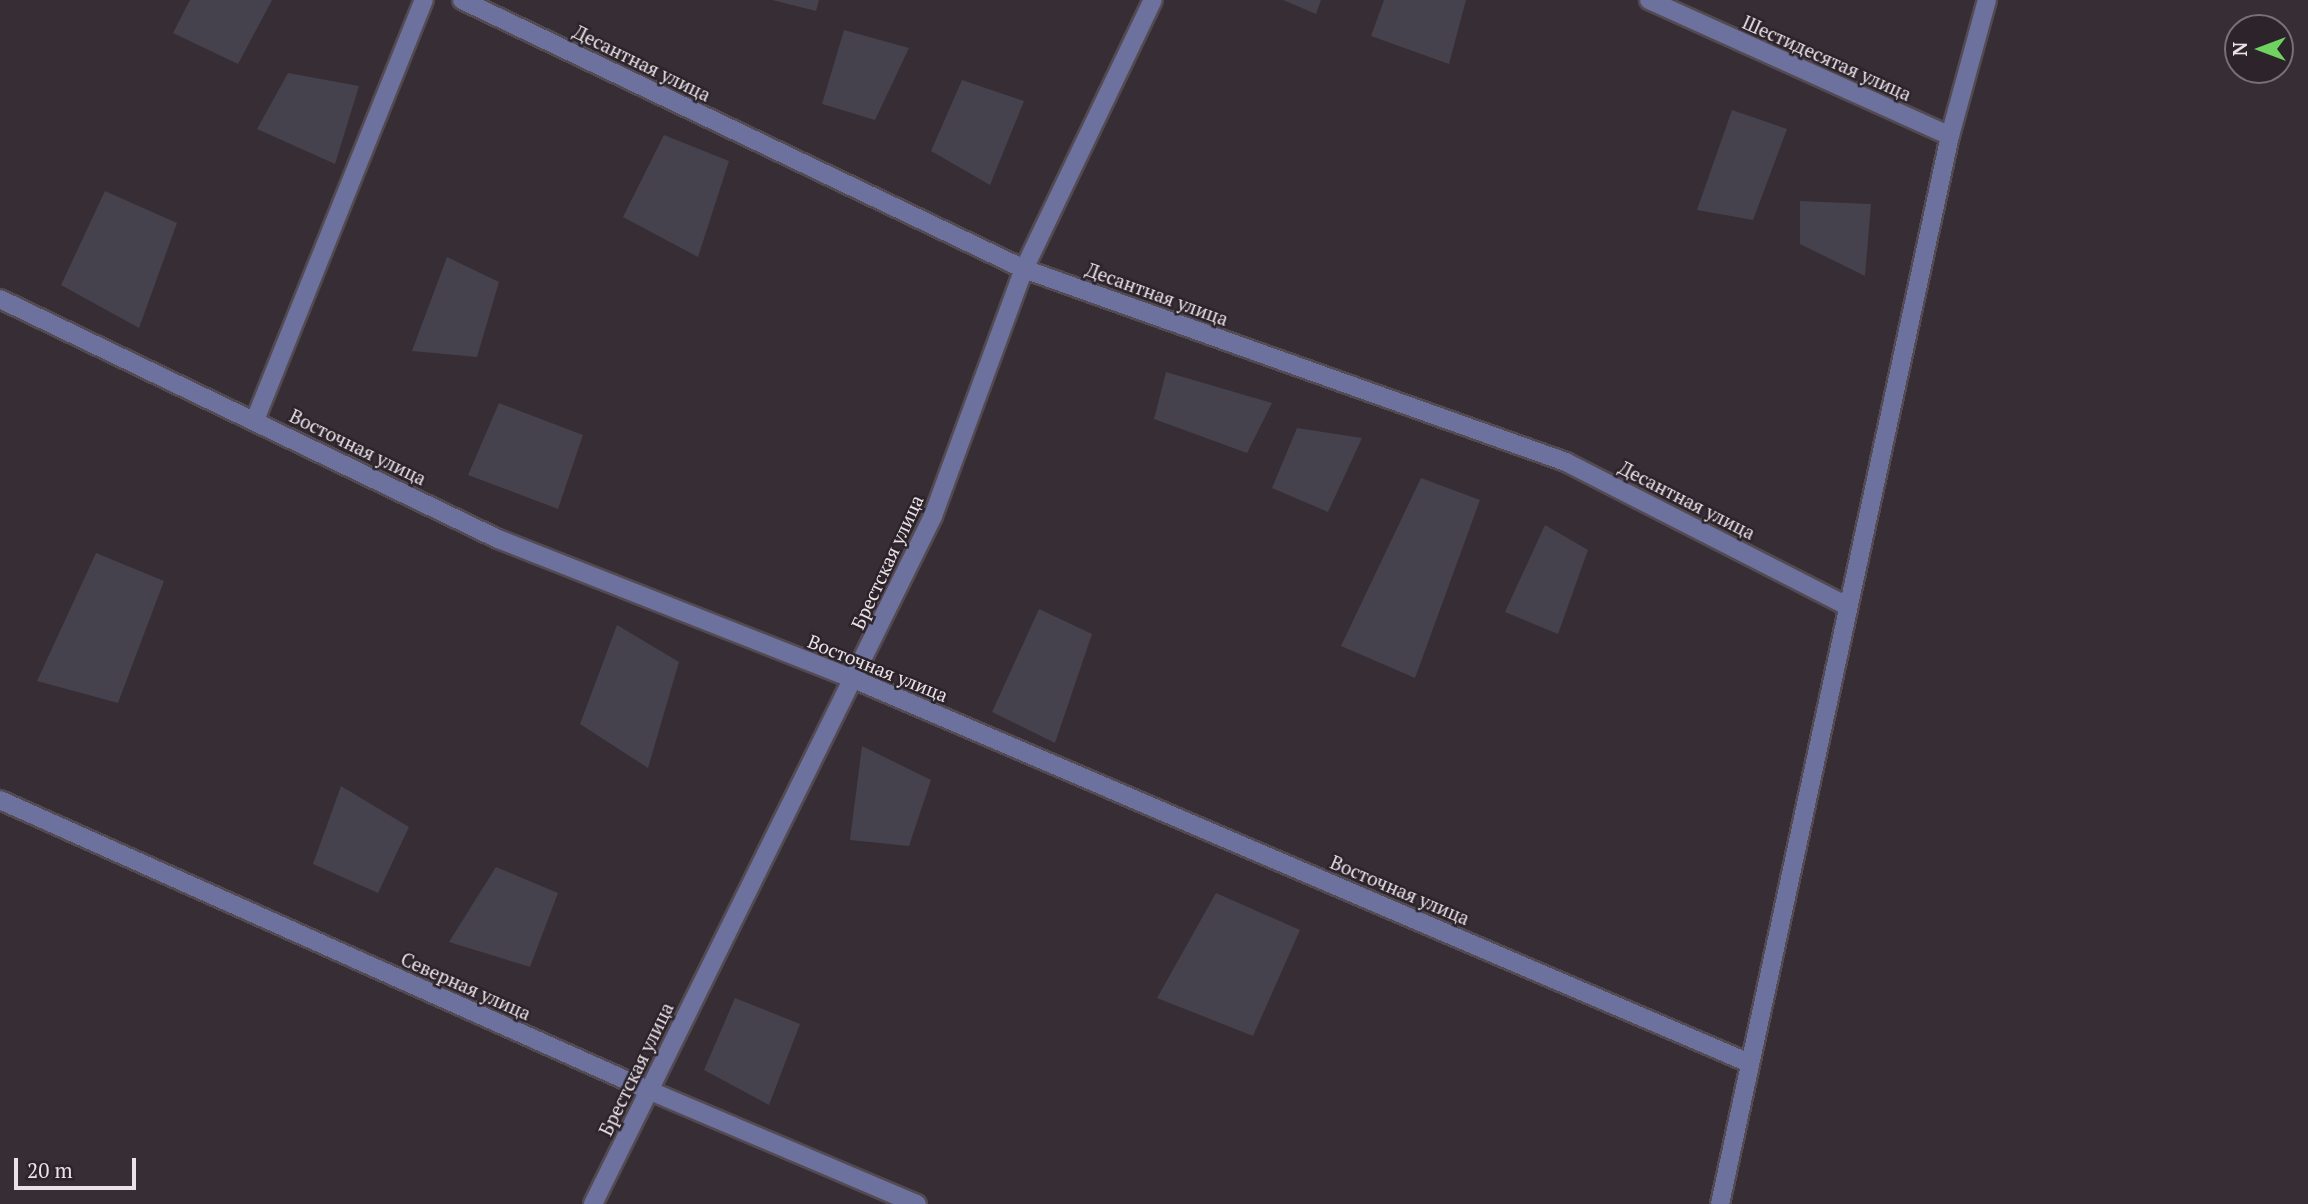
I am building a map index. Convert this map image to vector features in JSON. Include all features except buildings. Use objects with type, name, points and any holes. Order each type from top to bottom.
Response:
[{"type":"street","points":[[255,420],[424,0]]},
{"type":"street","name":"Десантная улица","points":[[462,0],[1024,269],[1566,462],[1846,605]]},
{"type":"street","name":"Брестская улица","points":[[593,1204],[856,680],[933,516],[1024,269],[1153,0]]},
{"type":"street","name":"Шестидесятая улица","points":[[1648,0],[1950,136]]},
{"type":"street","points":[[1720,1204],[1747,1062],[1950,136],[1987,0]]},
{"type":"street","name":"Восточная улица","points":[[0,299],[498,539],[856,680],[1747,1062]]},
{"type":"street","name":"Северная улица","points":[[0,800],[648,1090],[917,1204]]}]
